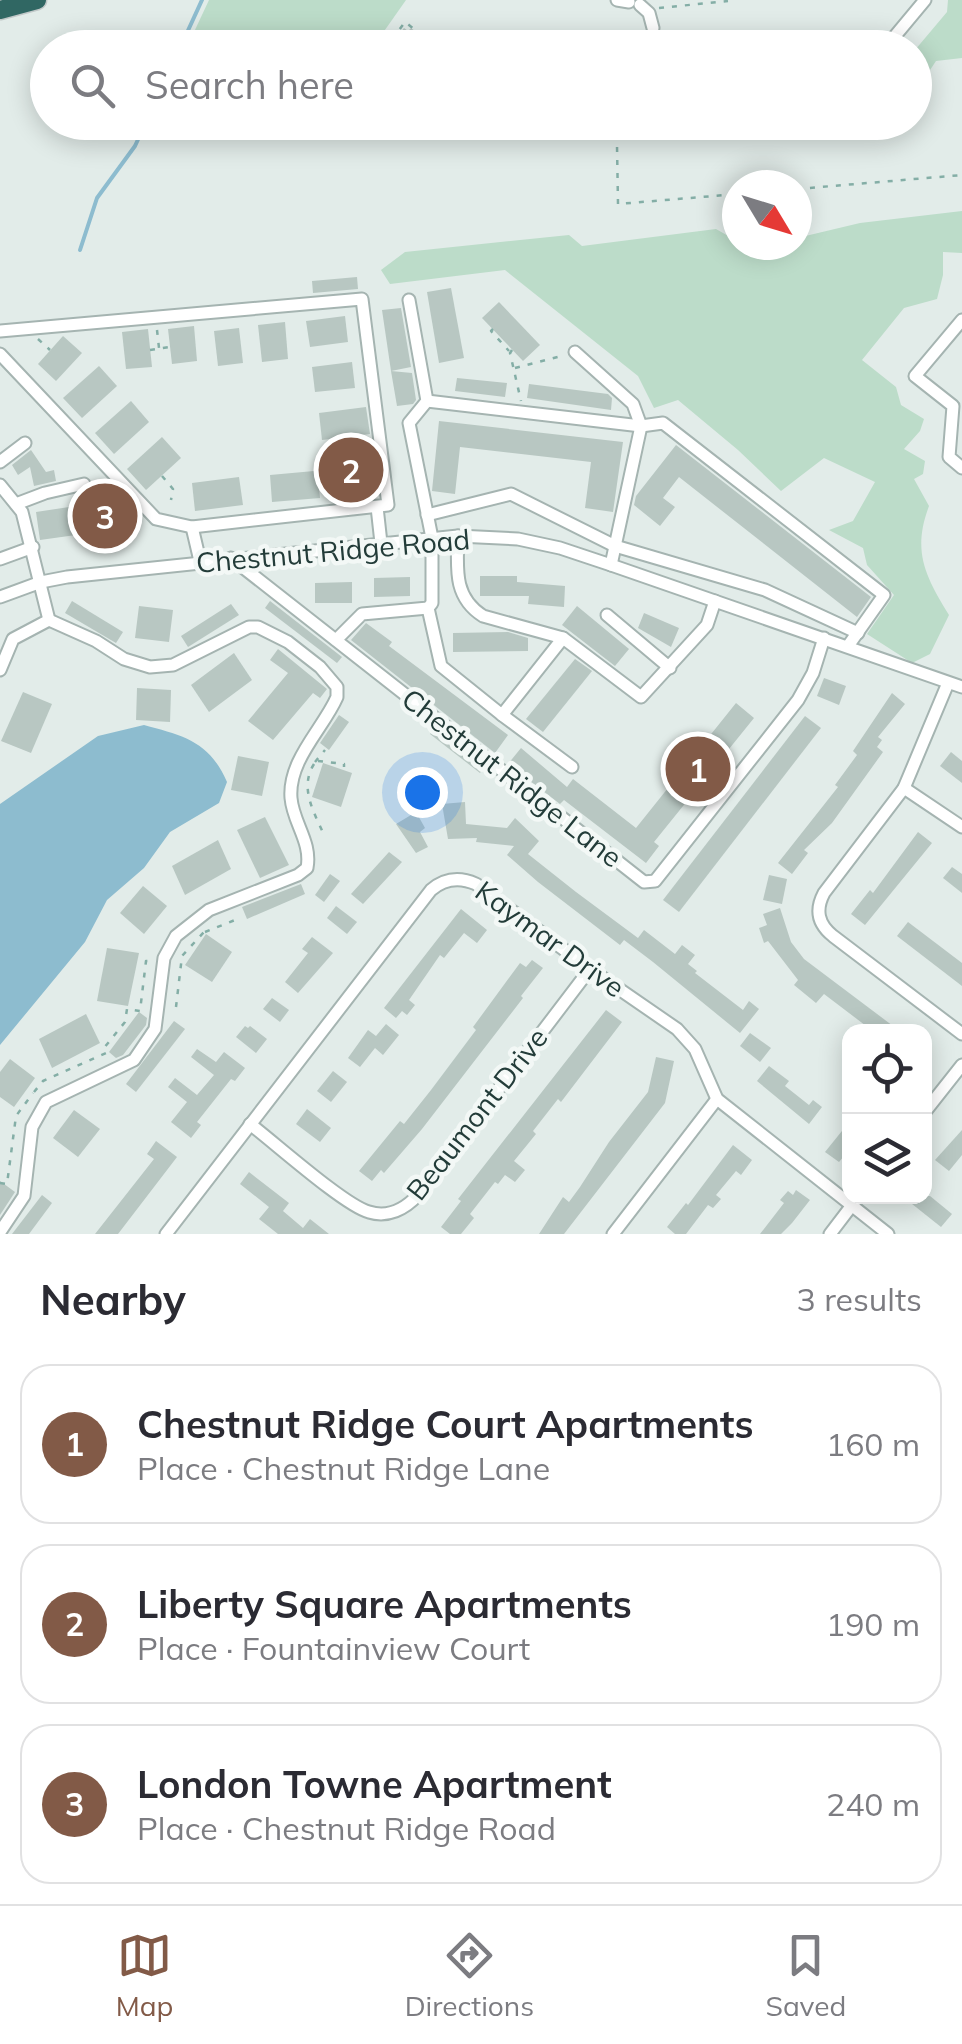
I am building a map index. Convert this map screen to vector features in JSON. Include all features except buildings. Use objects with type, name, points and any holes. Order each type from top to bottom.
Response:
[{"type":"highway","points":[[0,8],[12,0]]},
{"type":"highway","points":[[0,8],[38,0]]},
{"type":"street","points":[[900,30],[925,0]]},
{"type":"street","points":[[634,3],[649,13],[653,28]]},
{"type":"street","points":[[0,331],[362,300],[388,505],[192,527],[156,518],[0,354]]},
{"type":"street","points":[[410,300],[427,401],[409,423],[432,538],[433,594],[428,608],[441,666],[572,767]]},
{"type":"street","points":[[962,320],[915,376],[953,406],[948,458],[962,468]]},
{"type":"street","points":[[571,353],[633,404],[641,426],[611,564]]},
{"type":"street","points":[[427,401],[641,426],[664,423],[884,595],[848,646]]},
{"type":"street","points":[[0,462],[25,443]]},
{"type":"street","points":[[16,504],[45,492],[84,484]]},
{"type":"street","points":[[0,486],[16,504],[33,547],[48,620]]},
{"type":"street","points":[[427,516],[511,494],[615,546],[766,590],[858,632]]},
{"type":"street","points":[[377,506],[381,543]]},
{"type":"street","points":[[192,527],[200,561]]},
{"type":"street","points":[[458,536],[457,579],[467,604],[483,616],[563,638],[641,698],[707,625],[715,600]]},
{"type":"street","name":"Chestnut Ridge Road","points":[[0,598],[41,582],[200,561],[458,536],[518,539],[611,564],[962,688]]},
{"type":"street","points":[[0,559],[33,547]]},
{"type":"street","name":"Chestnut Ridge Lane","points":[[231,558],[644,882],[656,881],[798,700],[813,673],[824,638]]},
{"type":"street","points":[[336,640],[362,614],[428,608]]},
{"type":"street","points":[[607,615],[670,668]]},
{"type":"street","points":[[0,670],[13,639],[48,620]]},
{"type":"street","points":[[0,1232],[24,1196],[30,1140],[46,1102],[134,1060],[155,1029],[164,963],[176,936],[210,910],[298,875],[306,868],[308,852],[291,801],[292,785],[295,770],[338,697],[337,687],[320,667],[288,642],[258,627],[249,626],[173,665],[150,667],[124,659],[96,641],[48,620]]},
{"type":"street","points":[[502,715],[563,638]]},
{"type":"street","points":[[948,683],[904,788],[824,893],[820,921],[832,936],[962,1034]]},
{"type":"street","points":[[904,788],[962,827]]},
{"type":"street","name":"Kaymar Drive","points":[[166,1234],[438,884],[459,879],[476,884],[687,1038],[717,1100],[842,1191]]},
{"type":"street","name":"Beaumont Drive","points":[[250,1124],[358,1207],[380,1214],[401,1209],[418,1195],[590,969]]},
{"type":"street","points":[[932,1103],[962,1065]]},
{"type":"street","points":[[613,1234],[717,1100]]},
{"type":"street","points":[[830,1234],[854,1204]]},
{"type":"street","name":"Kaymar Drive","points":[[859,1204],[888,1234]]},
{"type":"path","points":[[634,3],[655,8],[728,2]]},
{"type":"path","points":[[619,140],[618,204],[722,195]]},
{"type":"path","points":[[812,187],[962,175]]},
{"type":"path","points":[[156,317],[160,348]]},
{"type":"path","points":[[493,330],[511,351],[521,398]]},
{"type":"path","points":[[150,350],[170,347]]},
{"type":"path","points":[[514,368],[571,353]]},
{"type":"path","points":[[347,437],[348,444],[380,439]]},
{"type":"path","points":[[162,476],[173,488],[171,500]]},
{"type":"path","points":[[354,483],[357,509]]},
{"type":"path","points":[[324,835],[307,795],[310,770],[315,762],[344,767]]},
{"type":"path","points":[[176,1008],[182,956],[198,936],[235,920]]},
{"type":"path","points":[[0,1183],[6,1184],[16,1116],[43,1080],[106,1053],[104,1048],[124,1022],[127,1009],[140,1010],[146,961],[164,963]]},
{"type":"green space","points":[[209,0],[406,0],[385,30],[195,30]]},
{"type":"green space","points":[[948,0],[962,0],[962,58],[936,61],[932,67],[932,30],[947,12]]},
{"type":"green space","points":[[962,211],[962,253],[943,252],[937,299],[904,308],[862,360],[896,387],[901,405],[924,419],[920,431],[904,449],[925,461],[923,474],[914,479],[929,506],[922,537],[924,563],[949,615],[930,654],[912,663],[867,634],[894,595],[867,565],[863,548],[829,530],[853,521],[875,482],[824,458],[781,491],[678,400],[654,408],[638,376],[505,270],[390,284],[381,270],[405,252],[569,235],[582,246],[716,229],[722,232],[722,260],[812,260],[812,234],[860,223]]},
{"type":"water","points":[[144,725],[194,742],[212,757],[227,782],[219,803],[170,832],[144,868],[107,900],[85,942],[0,1045],[0,804],[98,736]]},
{"type":"waterway","points":[[188,30],[202,0]]},
{"type":"waterway","points":[[80,250],[97,198],[138,140]]},
{"type":"place","name":"Liberty Square Apartments","points":[[351,470]]},
{"type":"place","name":"London Towne Apartment","points":[[105,516]]},
{"type":"place","name":"Chestnut Ridge Court Apartments","points":[[698,769]]}]
